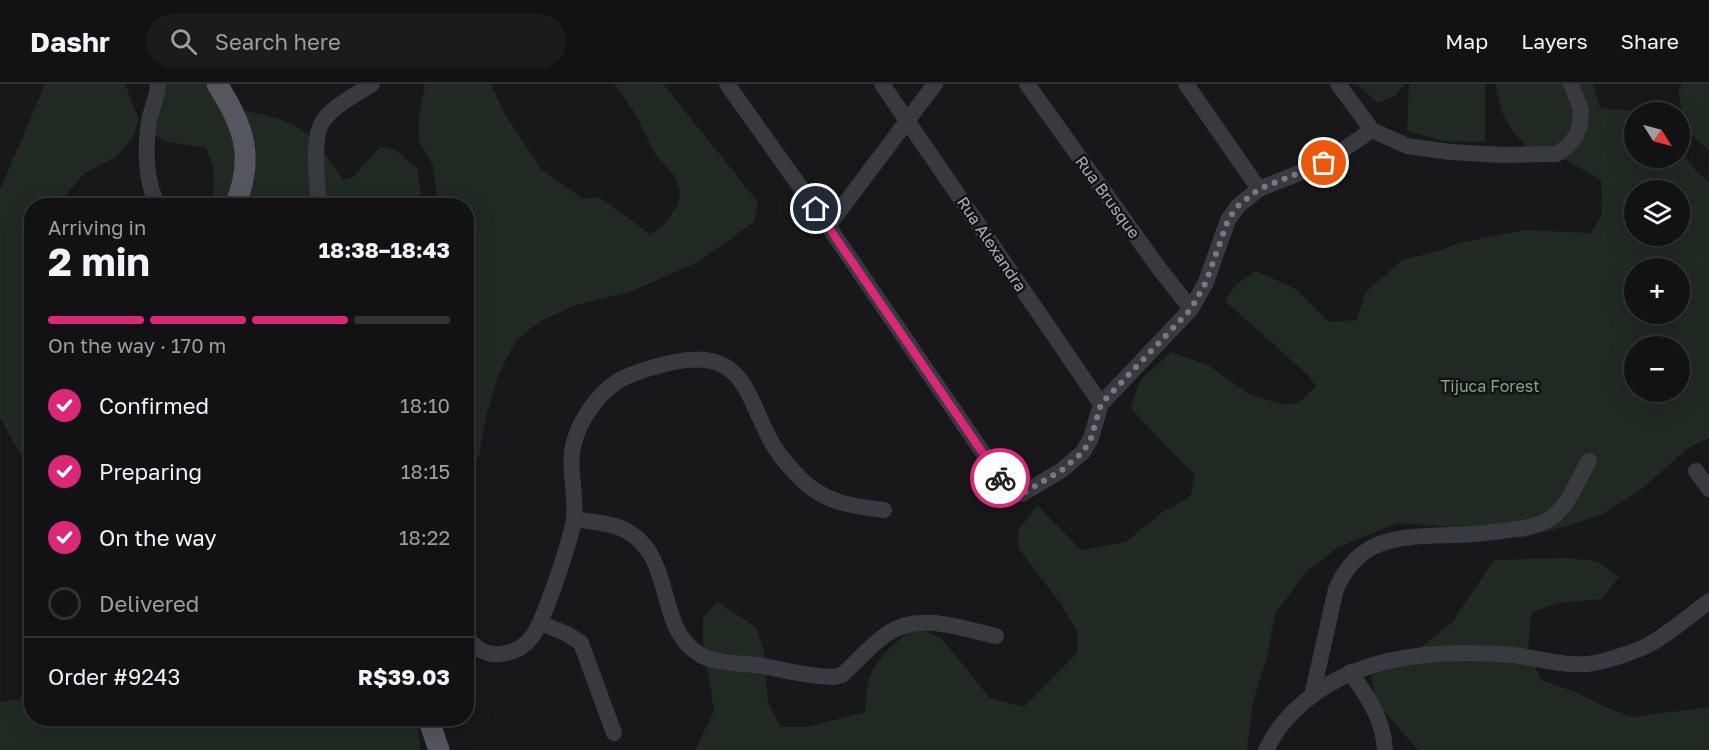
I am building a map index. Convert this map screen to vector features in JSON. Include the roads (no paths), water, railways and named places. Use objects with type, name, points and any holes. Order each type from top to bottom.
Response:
[{"type":"main road","points":[[217,84],[236,116],[247,155],[244,177],[237,198]]},
{"type":"main road","points":[[431,726],[439,750]]},
{"type":"street","points":[[154,198],[146,152],[149,120],[158,84]]},
{"type":"street","points":[[318,198],[317,140],[319,128],[324,119],[333,111],[372,84]]},
{"type":"street","points":[[727,84],[828,226],[1003,482],[1009,490],[1016,494],[1022,494],[1062,470],[1083,452],[1091,438],[1101,404],[1191,309],[1206,282],[1228,220],[1238,206],[1259,189],[1324,163],[1372,130]]},
{"type":"street","name":"Rua Alexandra","points":[[882,84],[1101,404]]},
{"type":"street","points":[[828,226],[936,84]]},
{"type":"street","name":"Rua Brusque","points":[[1027,84],[1158,267],[1191,309]]},
{"type":"street","points":[[1186,84],[1259,189]]},
{"type":"street","points":[[1338,84],[1372,130],[1407,146],[1425,150],[1493,154],[1557,154],[1567,147],[1576,136],[1581,110],[1571,84]]},
{"type":"street","points":[[474,644],[480,650],[492,655],[506,654],[520,649],[533,637],[540,623],[574,519],[572,462],[574,443],[584,419],[596,401],[620,380],[660,365],[690,359],[708,360],[723,366],[744,384],[774,447],[802,480],[833,501],[847,506],[884,510]]},
{"type":"street","points":[[1312,696],[1336,590],[1342,575],[1358,558],[1379,544],[1394,538],[1465,535],[1509,530],[1547,520],[1565,503],[1589,461]]},
{"type":"street","points":[[1696,471],[1709,489]]},
{"type":"street","points":[[574,519],[622,528],[640,540],[650,551],[657,566],[676,627],[686,643],[699,655],[725,662],[834,677],[842,675],[887,634],[898,627],[916,623],[934,623],[996,636]]},
{"type":"street","points":[[1266,750],[1282,724],[1312,696],[1350,672],[1400,657],[1460,653],[1514,656],[1569,663],[1594,663],[1648,645],[1709,601]]},
{"type":"street","points":[[540,623],[567,634],[581,644],[614,733]]},
{"type":"street","points":[[1350,672],[1374,706],[1380,721],[1385,750]]},
{"type":"park label","name":"Tijuca Forest","points":[[1490,386]]}]
